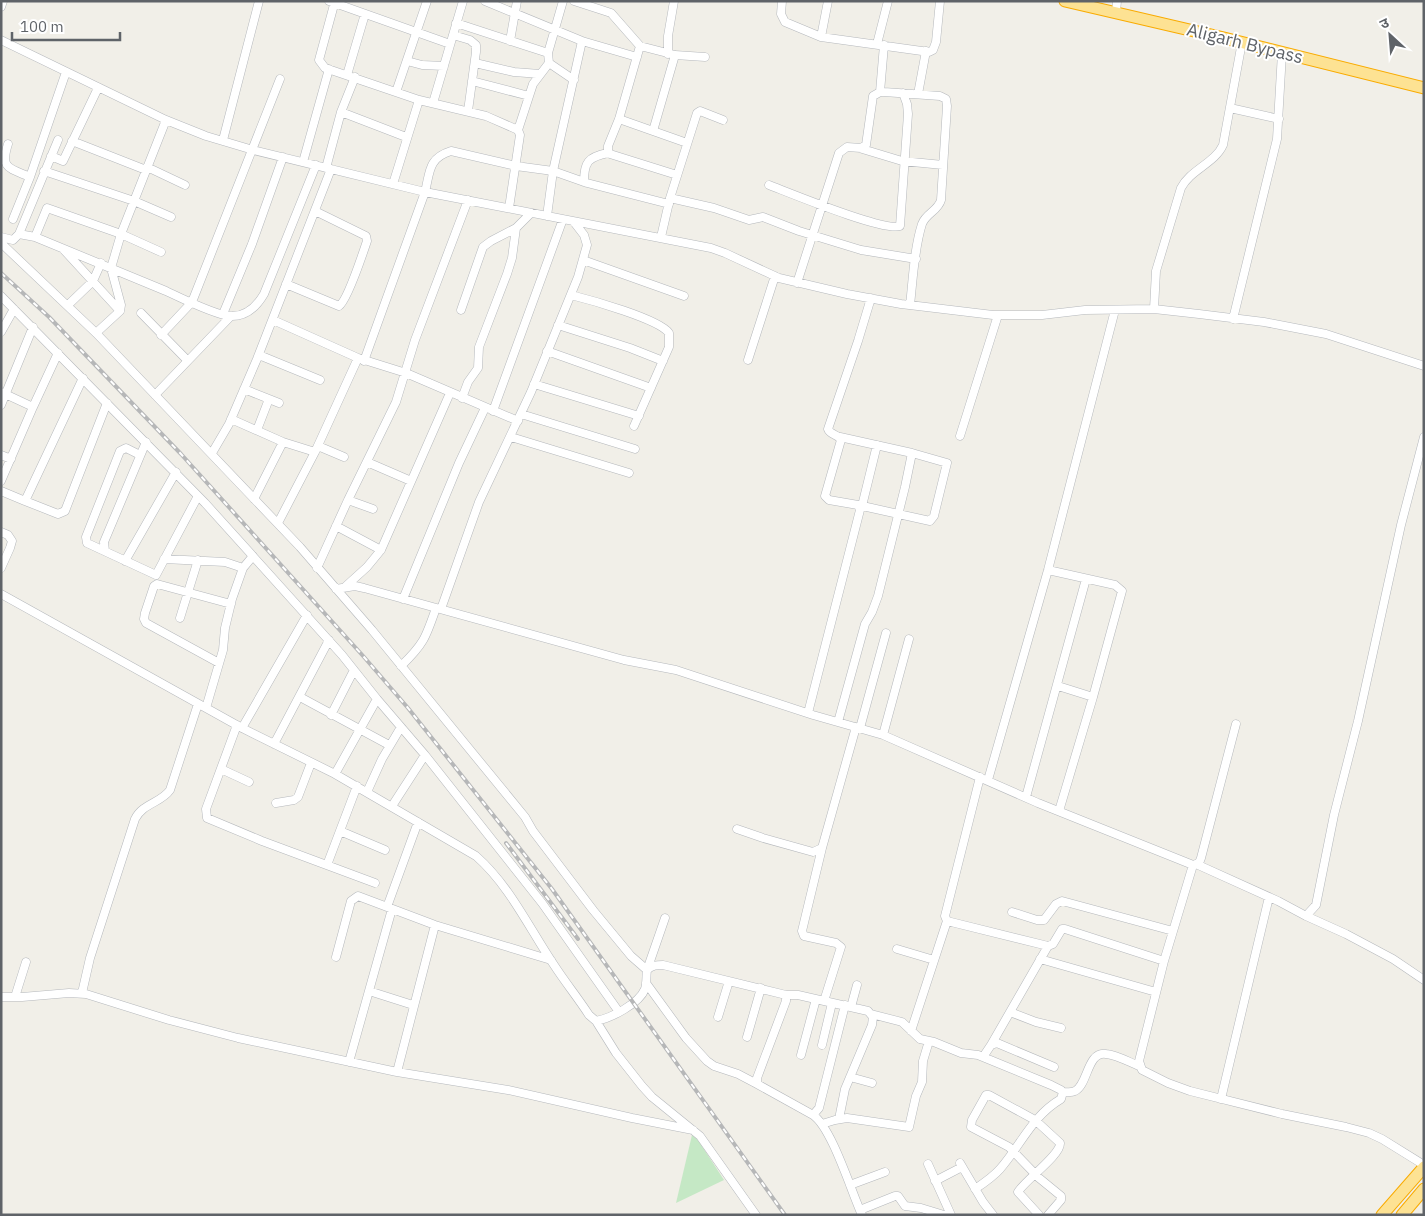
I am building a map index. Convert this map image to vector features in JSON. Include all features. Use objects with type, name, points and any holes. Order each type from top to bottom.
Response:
[{"type":"highway","name":"Aligarh Bypass","points":[[1065,1],[1116,7],[1241,48],[1282,53],[1424,88]]},
{"type":"highway","points":[[1382,1215],[1424,1166]]},
{"type":"highway","points":[[1402,1215],[1424,1189]]},
{"type":"street","points":[[1,7],[3,1]]},
{"type":"street","points":[[223,140],[259,1]]},
{"type":"street","points":[[396,92],[426,1]]},
{"type":"street","points":[[433,103],[463,1]]},
{"type":"street","points":[[485,1],[516,12],[555,31],[637,57]]},
{"type":"street","points":[[510,41],[518,1]]},
{"type":"street","points":[[509,208],[520,135],[518,130],[533,84],[549,63],[548,53],[563,1]]},
{"type":"street","points":[[574,1],[611,13],[640,46],[672,54],[705,58]]},
{"type":"street","points":[[653,131],[672,54],[668,36],[674,1]]},
{"type":"street","points":[[782,1],[781,14],[785,22],[821,38],[926,51],[933,50],[935,47],[940,1]]},
{"type":"street","points":[[821,38],[828,1]]},
{"type":"street","points":[[880,92],[881,45],[888,1]]},
{"type":"street","points":[[450,44],[333,2],[319,60],[322,65],[329,69],[419,100],[468,111],[518,130]]},
{"type":"street","points":[[212,453],[231,419],[259,355],[315,211],[329,168],[365,14]]},
{"type":"street","points":[[456,23],[548,53]]},
{"type":"street","points":[[453,35],[470,40],[476,45],[468,111]]},
{"type":"street","points":[[547,216],[554,171],[582,40]]},
{"type":"street","points":[[2,41],[166,120],[254,150],[425,192],[574,222],[661,237],[725,253],[775,276],[797,283],[910,305],[998,315],[1042,314],[1085,310],[1154,309],[1272,323],[1326,334],[1424,366]]},
{"type":"street","points":[[608,153],[608,146],[619,119],[640,46]]},
{"type":"street","points":[[1154,309],[1156,272],[1180,191],[1185,181],[1222,148],[1241,48]]},
{"type":"street","points":[[918,94],[926,51]]},
{"type":"street","points":[[1232,319],[1275,147],[1280,119],[1282,53]]},
{"type":"street","points":[[407,61],[422,65],[444,66]]},
{"type":"street","points":[[475,63],[514,72],[540,74]]},
{"type":"street","points":[[549,63],[574,80]]},
{"type":"street","points":[[302,162],[329,69]]},
{"type":"street","points":[[13,219],[30,177],[66,72]]},
{"type":"street","points":[[162,335],[192,302],[254,150],[280,79]]},
{"type":"street","points":[[472,81],[529,96]]},
{"type":"street","points":[[51,156],[63,161],[98,88]]},
{"type":"street","points":[[859,148],[863,148],[866,144],[871,100],[873,96],[880,92],[940,96],[946,99],[940,204],[925,217],[923,222],[910,305]]},
{"type":"street","points":[[769,185],[875,223],[898,227],[901,223],[908,114],[908,107],[903,93]]},
{"type":"street","points":[[392,184],[419,100]]},
{"type":"street","points":[[1230,108],[1280,119]]},
{"type":"street","points":[[341,112],[406,137]]},
{"type":"street","points":[[661,237],[677,175],[696,115],[698,112],[723,120]]},
{"type":"street","points":[[619,119],[688,143]]},
{"type":"street","points":[[96,333],[120,311],[121,305],[111,268],[121,234],[166,120]]},
{"type":"street","points":[[1,237],[13,240],[19,234],[58,140]]},
{"type":"street","points":[[72,141],[146,168],[185,185]]},
{"type":"street","points":[[8,144],[4,155],[5,164],[30,177]]},
{"type":"street","points":[[797,283],[839,153],[847,147],[859,148],[906,162],[943,165]]},
{"type":"street","points":[[278,523],[361,359],[425,192],[433,161],[441,154],[451,151],[516,166],[554,171],[584,182],[670,201],[714,208],[749,220],[763,217],[861,250],[916,259]]},
{"type":"street","points":[[584,182],[586,164],[592,158],[608,153],[677,175]]},
{"type":"street","points":[[155,395],[227,315],[283,157]]},
{"type":"street","points":[[19,234],[35,237],[227,315],[242,314],[255,307],[264,294],[316,165]]},
{"type":"street","points":[[44,171],[134,201],[171,217]]},
{"type":"street","points":[[317,568],[396,402],[415,340],[468,200]]},
{"type":"street","points":[[35,237],[47,208],[121,234],[161,252]]},
{"type":"street","points":[[286,284],[338,306],[343,303],[349,290],[367,241],[366,236],[315,211]]},
{"type":"street","points":[[461,310],[483,247],[516,228],[531,213]]},
{"type":"street","points":[[493,411],[563,219]]},
{"type":"street","points":[[401,666],[420,647],[424,640],[438,609],[479,502],[497,462],[511,438],[571,294],[586,250],[586,240],[574,222]]},
{"type":"street","points":[[462,398],[468,382],[478,368],[479,347],[512,258],[516,228]]},
{"type":"street","points":[[1,243],[96,333],[278,523],[401,666],[525,817],[533,831],[593,910],[631,956],[648,970]]},
{"type":"street","points":[[63,248],[120,311]]},
{"type":"street","points":[[583,260],[684,296]]},
{"type":"street","points":[[68,305],[93,281],[101,264]]},
{"type":"street","points":[[748,360],[775,276]]},
{"type":"street","points":[[571,294],[649,320],[662,326],[670,334],[669,347],[634,426]]},
{"type":"street","points":[[1,296],[176,472],[329,640],[425,755],[542,903],[619,1012]]},
{"type":"street","points":[[840,438],[841,443],[825,496],[829,500],[860,505],[927,522],[933,519],[948,466],[947,462],[840,438],[829,431],[828,425],[856,349],[871,298]]},
{"type":"street","points":[[1,332],[14,309]]},
{"type":"street","points":[[988,780],[1048,570],[1115,310]]},
{"type":"street","points":[[140,313],[187,360]]},
{"type":"street","points":[[960,436],[998,315]]},
{"type":"street","points":[[273,320],[361,359],[406,373],[493,411],[635,449]]},
{"type":"street","points":[[558,325],[630,348],[663,361]]},
{"type":"street","points":[[1,405],[4,393],[33,327]]},
{"type":"street","points":[[547,351],[651,388]]},
{"type":"street","points":[[1,481],[58,353]]},
{"type":"street","points":[[259,355],[320,380]]},
{"type":"street","points":[[25,501],[83,378]]},
{"type":"street","points":[[534,384],[639,416]]},
{"type":"street","points":[[244,390],[279,403]]},
{"type":"street","points":[[4,393],[33,407]]},
{"type":"street","points":[[346,586],[367,567],[381,550],[450,393]]},
{"type":"street","points":[[257,430],[269,399]]},
{"type":"street","points":[[1,491],[58,514],[65,511],[107,403]]},
{"type":"street","points":[[403,600],[459,463],[485,408]]},
{"type":"street","points":[[231,419],[283,442],[344,457]]},
{"type":"street","points":[[1306,916],[1316,905],[1334,815],[1358,722],[1401,525],[1424,437]]},
{"type":"street","points":[[511,438],[629,472]]},
{"type":"street","points":[[105,551],[104,542],[146,442]]},
{"type":"street","points":[[254,499],[283,442]]},
{"type":"street","points":[[808,714],[860,505],[878,446]]},
{"type":"street","points":[[140,454],[126,448],[120,451],[86,537],[89,546],[105,551],[154,576],[159,571],[198,496]]},
{"type":"street","points":[[838,722],[865,624],[875,606],[912,453]]},
{"type":"street","points":[[1,455],[10,459]]},
{"type":"street","points":[[367,462],[411,481]]},
{"type":"street","points":[[125,561],[176,472]]},
{"type":"street","points":[[348,500],[374,509]]},
{"type":"street","points":[[336,526],[381,550]]},
{"type":"street","points":[[1,532],[8,535],[12,541],[1,568]]},
{"type":"street","points":[[82,993],[90,958],[134,819],[142,809],[162,798],[170,790],[220,663],[231,604],[244,568],[253,556]]},
{"type":"street","points":[[164,559],[229,563],[244,568]]},
{"type":"street","points":[[180,618],[198,560]]},
{"type":"street","points":[[1048,570],[1115,585],[1122,591],[1059,811]]},
{"type":"street","points":[[1026,798],[1086,579]]},
{"type":"street","points":[[220,663],[144,622],[145,613],[154,586],[157,584],[231,604]]},
{"type":"street","points":[[336,589],[355,586],[624,660],[676,670],[808,714],[884,735],[1026,798],[1195,865],[1269,897],[1393,959],[1424,980]]},
{"type":"street","points":[[1,594],[239,727],[357,786],[470,852],[485,864],[502,884],[589,1015],[596,1021],[642,1086],[693,1130],[710,1149],[756,1215]]},
{"type":"street","points":[[307,615],[239,727],[220,769],[206,809],[207,818],[375,883]]},
{"type":"street","points":[[822,1045],[828,1002],[841,947],[836,943],[807,937],[802,931],[822,848],[886,634]]},
{"type":"street","points":[[884,735],[910,639]]},
{"type":"street","points":[[274,744],[329,640]]},
{"type":"street","points":[[331,715],[354,670]]},
{"type":"street","points":[[1058,686],[1093,697]]},
{"type":"street","points":[[300,697],[389,745]]},
{"type":"street","points":[[335,774],[377,699]]},
{"type":"street","points":[[1139,1066],[1164,961],[1195,865],[1199,863],[1201,858],[1236,724]]},
{"type":"street","points":[[367,792],[389,745],[401,728]]},
{"type":"street","points":[[392,806],[425,755]]},
{"type":"street","points":[[276,803],[294,800],[298,797],[311,763]]},
{"type":"street","points":[[220,769],[249,782]]},
{"type":"street","points":[[911,1031],[947,922],[946,916],[980,777]]},
{"type":"street","points":[[327,865],[357,786]]},
{"type":"street","points":[[349,1062],[369,991],[389,908],[418,822]]},
{"type":"street","points":[[737,830],[813,852],[822,848]]},
{"type":"street","points":[[340,831],[386,850]]},
{"type":"street","points":[[336,957],[353,898],[361,896],[434,925],[551,960]]},
{"type":"street","points":[[1221,1099],[1269,897]]},
{"type":"street","points":[[1012,912],[1037,920],[1044,920],[1056,904],[1062,901],[1173,931]]},
{"type":"street","points":[[596,1021],[628,1007],[644,992],[648,970],[665,918]]},
{"type":"street","points":[[947,922],[1048,946]]},
{"type":"street","points":[[397,1072],[434,925]]},
{"type":"street","points":[[984,1057],[1040,959],[1048,946],[1053,944],[1062,928],[1164,961]]},
{"type":"street","points":[[897,949],[934,960]]},
{"type":"street","points":[[1040,959],[1156,992]]},
{"type":"street","points":[[16,997],[26,962]]},
{"type":"street","points":[[648,970],[651,967],[663,964],[729,981],[868,1011],[871,1014],[902,1022],[918,1038],[953,1051],[968,1055],[976,1054],[1051,1085],[1063,1092],[1072,1092],[1078,1089],[1093,1060],[1099,1055],[1108,1054],[1139,1066],[1146,1073],[1178,1087],[1369,1134],[1382,1139],[1424,1166]]},
{"type":"street","points":[[718,1017],[729,981]]},
{"type":"street","points":[[646,983],[686,1038],[707,1061],[714,1066],[738,1074],[757,1084],[813,1115],[822,1124],[861,1212],[898,1196],[905,1206],[944,1215]]},
{"type":"street","points":[[813,1115],[819,1108],[848,1006],[857,985]]},
{"type":"street","points":[[747,1037],[761,988]]},
{"type":"street","points":[[369,991],[413,1005]]},
{"type":"street","points":[[1,997],[82,993],[184,1025],[349,1062],[397,1072],[508,1090],[693,1130]]},
{"type":"street","points":[[757,1084],[757,1078],[786,1001],[786,994]]},
{"type":"street","points":[[801,1055],[816,999]]},
{"type":"street","points":[[1010,1012],[1034,1022],[1061,1028]]},
{"type":"street","points":[[839,1119],[845,1089],[872,1025],[871,1014]]},
{"type":"street","points":[[822,1124],[848,1118],[909,1127],[916,1096],[922,1082],[923,1061],[929,1041]]},
{"type":"street","points":[[991,1045],[997,1043],[1054,1067]]},
{"type":"street","points":[[850,1077],[872,1083]]},
{"type":"street","points":[[976,1189],[1000,1169],[1035,1120],[1047,1108],[1061,1099],[1063,1092]]},
{"type":"street","points":[[1039,1215],[1018,1192],[1035,1174],[1059,1150],[1061,1145],[1058,1140],[1035,1120],[989,1095],[984,1096],[972,1120],[971,1127],[1008,1146],[1035,1174],[1062,1197],[1048,1215]]},
{"type":"street","points":[[928,1164],[951,1215]]},
{"type":"street","points":[[935,1181],[961,1165],[993,1215]]},
{"type":"street","points":[[850,1185],[885,1172]]},
{"type":"green space","points":[[692,1135],[698,1140],[724,1180],[676,1203]]},
{"type":"railway","points":[[1,273],[49,317],[181,454],[408,708],[552,889],[785,1215]]},
{"type":"railway","points":[[506,843],[578,939]]}]
